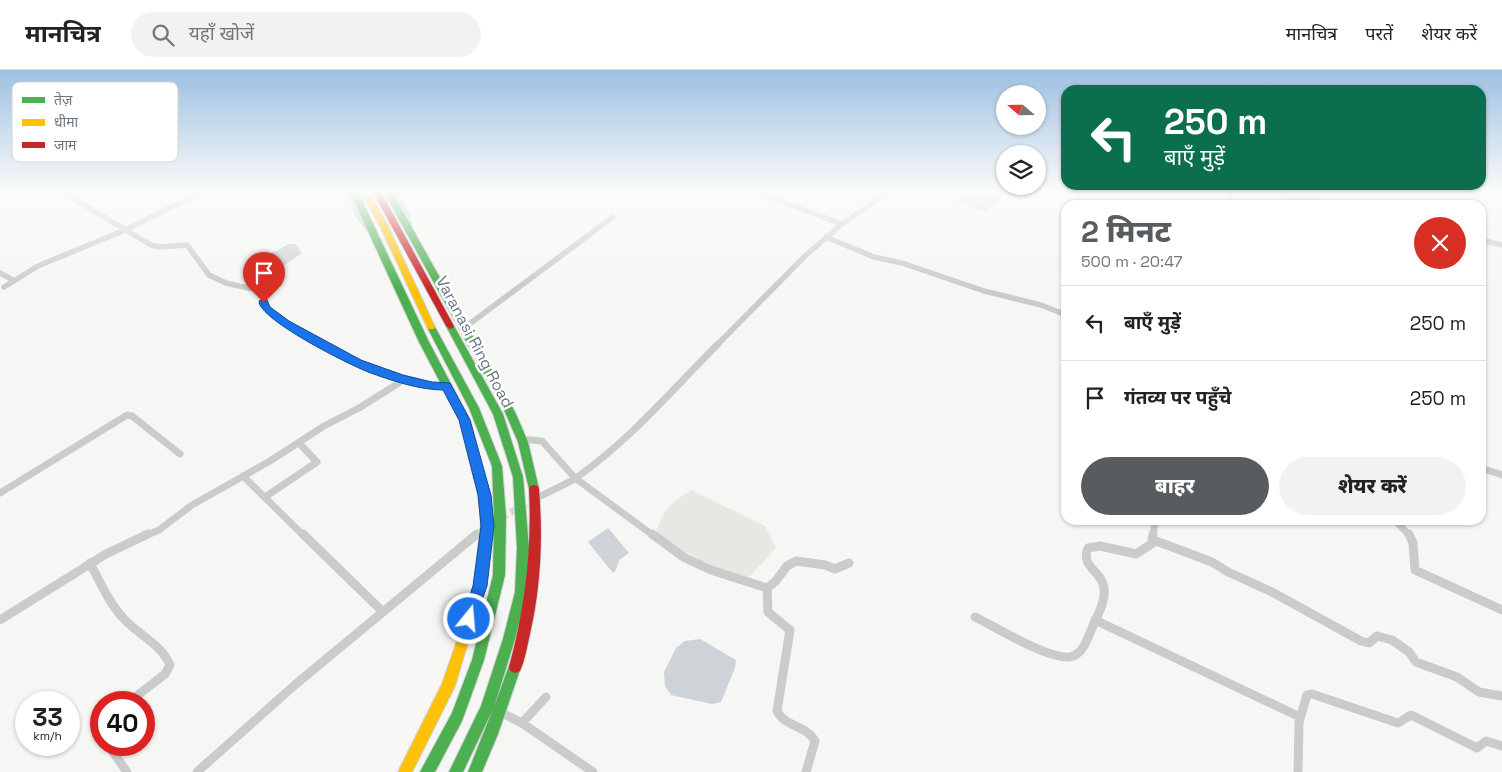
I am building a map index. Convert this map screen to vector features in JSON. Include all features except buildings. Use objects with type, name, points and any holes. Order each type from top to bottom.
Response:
[{"type":"main road","points":[[368,225],[446,386],[465,420],[484,495],[487,526],[480,586],[448,686],[405,772]]},
{"type":"main road","points":[[383,225],[430,326],[474,408],[497,466],[500,516],[499,575],[478,660],[457,716],[427,772]]},
{"type":"main road","name":"Varanasi Ring Road","points":[[395,225],[498,414],[518,477],[523,548],[521,592],[509,639],[487,708],[456,772]]},
{"type":"main road","points":[[407,225],[505,401],[521,439],[530,468],[535,499],[535,582],[520,655],[500,712],[475,772]]},
{"type":"street","points":[[116,225],[154,247],[175,243],[187,245],[209,275],[226,283],[258,290],[263,296],[266,308],[285,324],[357,363],[372,370],[432,386],[446,386]]},
{"type":"street","points":[[4,287],[38,266],[136,225]]},
{"type":"street","points":[[410,225],[414,238]]},
{"type":"street","points":[[466,330],[468,325],[604,225]]},
{"type":"street","points":[[535,499],[575,478],[660,406],[712,350],[826,237],[841,225]]},
{"type":"street","points":[[826,237],[874,257],[902,263],[984,291],[1061,313]]},
{"type":"street","points":[[1486,241],[1502,245]]},
{"type":"street","points":[[0,274],[13,280]]},
{"type":"street","points":[[0,620],[90,563],[128,542],[159,530],[192,505],[299,443],[324,426],[366,404],[399,383],[403,378]]},
{"type":"street","points":[[0,493],[127,415],[132,416],[180,454]]},
{"type":"street","points":[[521,439],[542,442],[575,478],[692,562],[711,570],[767,588],[774,584],[788,565],[795,561],[814,564],[822,562],[835,569],[849,563]]},
{"type":"street","points":[[265,498],[317,462],[299,443]]},
{"type":"street","points":[[1486,470],[1502,475]]},
{"type":"street","points":[[243,476],[382,611]]},
{"type":"street","points":[[975,617],[1050,653],[1064,658],[1078,654],[1095,620],[1104,591],[1103,583],[1085,560],[1088,548],[1100,545],[1124,553],[1136,554],[1143,552],[1152,542],[1154,525]]},
{"type":"street","points":[[1400,525],[1409,534],[1413,543],[1416,570],[1502,610]]},
{"type":"street","points":[[197,772],[382,611],[487,526]]},
{"type":"street","points":[[1152,542],[1160,542],[1202,558],[1272,592],[1361,641],[1369,643],[1377,636],[1385,637],[1404,648],[1416,662],[1457,677],[1479,692],[1502,696]]},
{"type":"street","points":[[90,563],[113,606],[138,633],[155,646],[169,661],[170,665],[165,674],[143,691]]},
{"type":"street","points":[[767,588],[767,611],[770,615],[787,625],[790,630],[777,710],[779,716],[809,732],[815,741],[806,772]]},
{"type":"street","points":[[1095,620],[1300,717]]},
{"type":"street","points":[[1298,772],[1300,717],[1307,695],[1312,694],[1390,721],[1398,722],[1411,715],[1417,716],[1440,731],[1477,748],[1486,741],[1502,746]]},
{"type":"street","points":[[522,723],[546,697]]},
{"type":"street","points":[[500,712],[522,723],[593,772]]},
{"type":"street","points":[[116,756],[127,772]]},
{"type":"shaded area","points":[[289,244],[295,244],[302,253],[285,265],[277,268],[260,259]]},
{"type":"shaded area","points":[[691,490],[765,526],[776,548],[749,577],[709,567],[656,533],[662,517],[669,507]]},
{"type":"shaded area","points":[[608,528],[629,553],[619,560],[613,573],[588,542]]},
{"type":"shaded area","points":[[700,639],[736,660],[735,668],[721,702],[712,704],[671,695],[665,686],[664,672],[676,648],[685,641]]},
{"type":"tunnel","points":[[501,518],[535,499]]},
{"type":"traffic: fast","points":[[369,225],[424,342],[465,420],[484,495],[487,526],[480,585],[463,639]]},
{"type":"traffic: fast","points":[[406,225],[510,412],[523,442],[534,489]]},
{"type":"traffic: fast","points":[[450,326],[498,414],[518,477],[523,548],[521,592],[509,639],[487,708],[456,772]]},
{"type":"traffic: fast","points":[[427,772],[457,716],[478,660],[499,575],[500,516],[497,466],[474,408],[431,327]]},
{"type":"traffic: fast","points":[[475,772],[515,667]]},
{"type":"traffic: slow","points":[[383,225],[431,327]]},
{"type":"traffic: slow","points":[[405,772],[448,686],[463,639]]},
{"type":"traffic: jam","points":[[395,225],[450,326]]},
{"type":"traffic: jam","points":[[515,667],[526,623],[533,579],[536,534],[534,489]]},
{"type":"route","points":[[264,303],[273,315],[285,324],[372,370],[432,386],[446,386],[465,420],[484,495],[487,526],[480,586],[469,619]]}]
